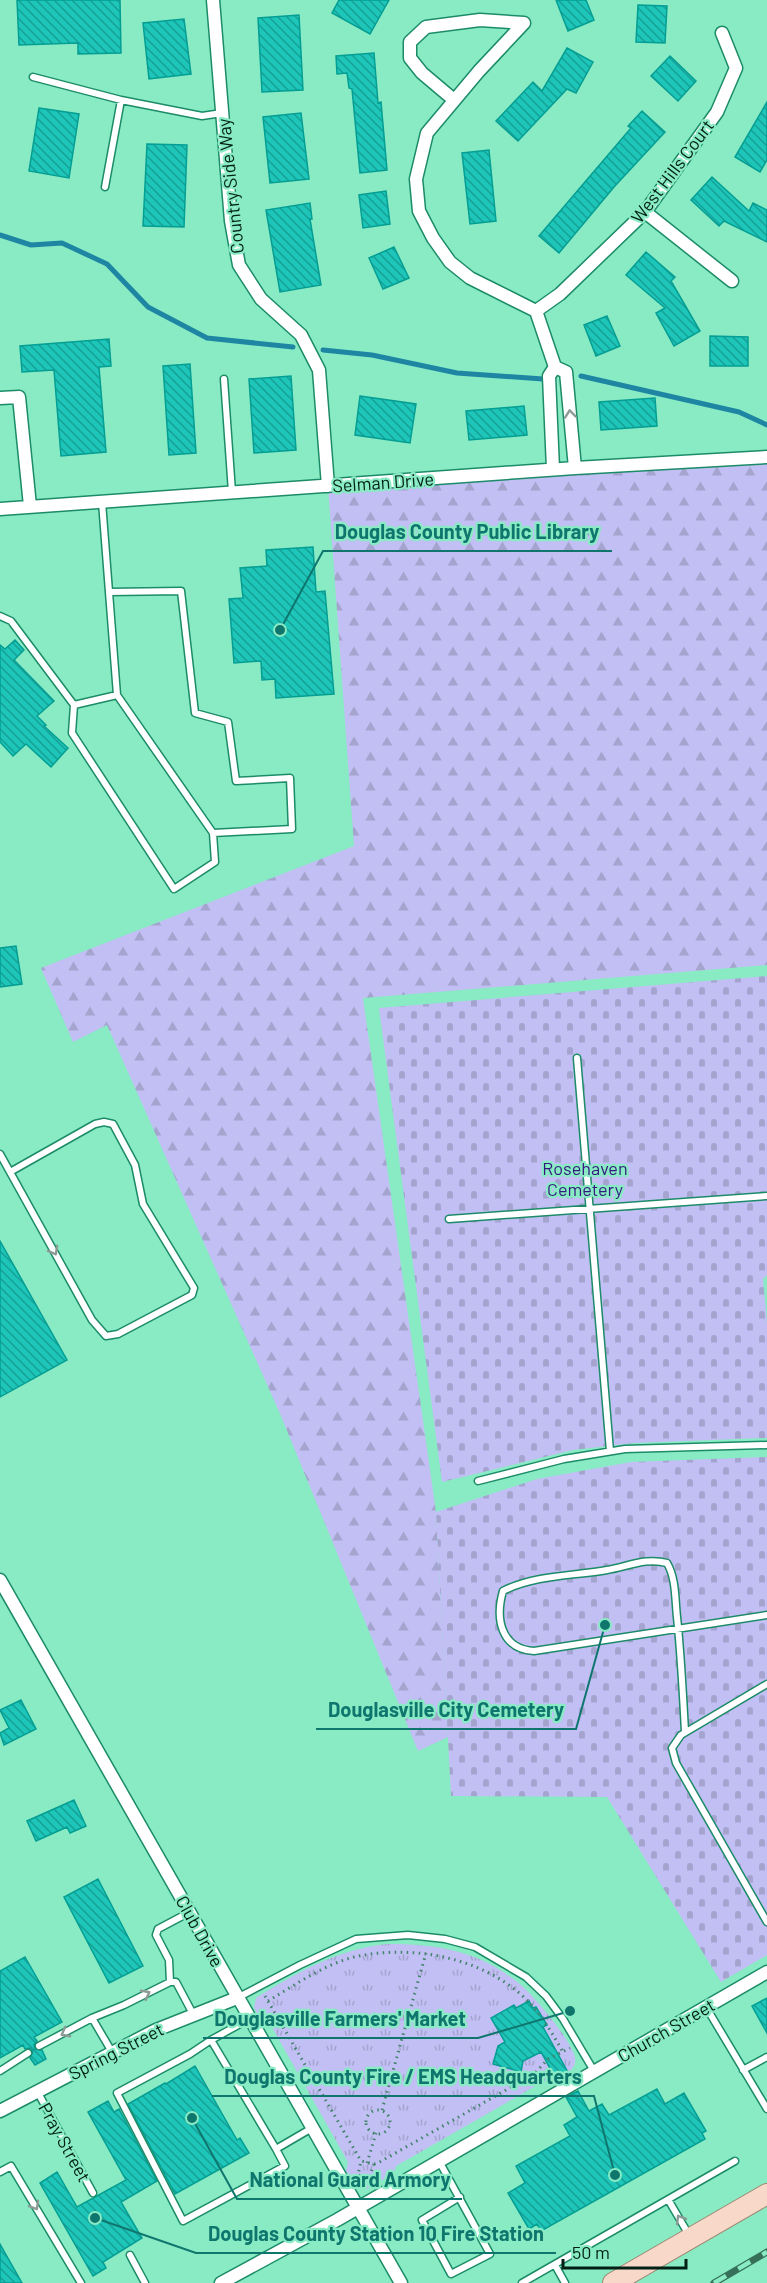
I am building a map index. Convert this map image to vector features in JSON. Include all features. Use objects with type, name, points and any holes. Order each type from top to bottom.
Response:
[{"type":"main road","points":[[613,2283],[767,2194]]},
{"type":"street","name":"Country Side Way","points":[[213,0],[231,221],[239,265],[261,299],[301,335],[319,370],[328,486]]},
{"type":"street","points":[[454,100],[422,73],[410,58],[410,42],[426,27],[480,20],[524,23],[479,71],[427,133],[416,179],[419,211],[433,238],[450,262],[470,278],[536,311],[555,367],[566,372],[575,468]]},
{"type":"street","name":"West Hills Court","points":[[536,311],[560,294],[645,212],[717,112],[736,68],[722,33]]},
{"type":"street","points":[[645,212],[732,281]]},
{"type":"street","points":[[553,469],[549,376],[555,367]]},
{"type":"street","points":[[0,398],[19,397],[30,507]]},
{"type":"street","name":"Selman Drive","points":[[0,509],[553,469],[767,457]]},
{"type":"street","name":"Club Drive","points":[[0,1580],[401,2283]]},
{"type":"street","name":"Church Street","points":[[221,2283],[439,2161],[767,1972]]},
{"type":"street","name":"Spring Street","points":[[0,2112],[156,2030],[237,1998]]},
{"type":"lane","points":[[33,77],[121,100],[202,116],[222,113]]},
{"type":"lane","points":[[105,187],[121,100]]},
{"type":"lane","points":[[224,379],[232,493]]},
{"type":"lane","points":[[0,616],[10,621],[74,705],[72,733],[174,889],[215,862],[213,833],[117,695],[102,502]]},
{"type":"lane","points":[[109,592],[181,591],[195,713],[228,722],[236,781],[290,778],[292,829],[213,833]]},
{"type":"lane","points":[[74,705],[117,695]]},
{"type":"lane","points":[[577,1058],[610,1451]]},
{"type":"lane","points":[[0,1154],[25,1200],[93,1320],[102,1333],[111,1337],[188,1298],[194,1292],[182,1265],[144,1204],[135,1165],[114,1124],[104,1122],[95,1124],[10,1172]]},
{"type":"lane","points":[[449,1219],[767,1196]]},
{"type":"lane","points":[[478,1481],[564,1459],[625,1449],[767,1445]]},
{"type":"lane","points":[[685,1732],[678,1629],[672,1572],[667,1563],[647,1560],[608,1570],[514,1585],[503,1591],[498,1618],[510,1641],[521,1650],[534,1651],[678,1629],[767,1616]]},
{"type":"lane","points":[[767,1684],[685,1732],[672,1748],[676,1763],[767,1922]]},
{"type":"lane","points":[[170,1982],[168,1960],[156,1935],[158,1929],[190,1912]]},
{"type":"lane","points":[[237,1998],[300,1965],[357,1939],[408,1935],[446,1939],[475,1947],[526,1977],[546,1996],[563,2019],[594,2072]]},
{"type":"lane","points":[[39,2046],[92,2018],[170,1982],[176,1982],[193,2014]]},
{"type":"lane","points":[[706,2007],[767,2109]]},
{"type":"lane","points":[[92,2018],[112,2052]]},
{"type":"lane","points":[[211,2040],[285,2166],[183,2221],[117,2094],[190,2054],[211,2040],[249,2019]]},
{"type":"lane","points":[[0,2071],[28,2053]]},
{"type":"lane","points":[[743,2070],[767,2057]]},
{"type":"lane","name":"Pray Street","points":[[37,2091],[93,2193]]},
{"type":"lane","points":[[276,2149],[312,2128]]},
{"type":"lane","points":[[439,2161],[460,2197],[490,2254],[451,2274],[422,2220],[460,2197]]},
{"type":"lane","points":[[522,2283],[735,2162]]},
{"type":"lane","points":[[0,2172],[11,2166],[81,2283]]},
{"type":"lane","points":[[669,2200],[691,2238]]},
{"type":"lane","points":[[130,2255],[145,2283]]},
{"type":"lane","points":[[555,2265],[566,2283]]},
{"type":"path","points":[[382,2110],[427,1946]]},
{"type":"path","points":[[268,2001],[312,1975],[353,1958],[407,1952],[426,1953],[462,1962],[505,1984],[525,1998],[551,2031],[562,2052]]},
{"type":"path","points":[[265,1996],[361,2161],[367,2163],[374,2164],[534,2074],[548,2059],[570,2048]]},
{"type":"path","points":[[374,2110],[382,2110],[388,2115],[389,2127],[384,2133],[376,2133],[367,2126],[367,2118],[374,2110]]},
{"type":"path","points":[[367,2163],[376,2133]]},
{"type":"path","points":[[361,2161],[358,2175],[369,2178]]},
{"type":"path","points":[[371,2185],[369,2178],[374,2164]]},
{"type":"green space","points":[[767,458],[767,965],[363,998],[436,1512],[448,1737],[418,1751],[281,1416],[107,1025],[73,1042],[41,968],[354,846],[328,486]]},
{"type":"green space","name":"Rosehaven Cemetery","points":[[767,976],[767,1275],[763,1279],[767,1323],[767,1438],[635,1443],[573,1450],[442,1482],[379,1008]]},
{"type":"green space","points":[[767,1457],[767,1955],[721,1982],[607,1797],[451,1796],[436,1512],[537,1479],[631,1462]]},
{"type":"green space","points":[[386,1944],[443,1948],[477,1958],[500,1970],[521,1985],[545,2010],[570,2046],[575,2056],[575,2063],[569,2071],[553,2076],[396,2166],[394,2173],[367,2189],[353,2184],[346,2171],[348,2162],[269,2022],[259,2019],[254,2007],[256,1998],[318,1964],[351,1951]]},
{"type":"building","points":[[17,0],[120,0],[121,53],[78,54],[78,43],[19,45]]},
{"type":"building","points":[[339,0],[389,0],[370,34],[332,13]]},
{"type":"building","points":[[556,0],[586,0],[594,20],[568,31]]},
{"type":"building","points":[[638,5],[667,6],[665,43],[636,42]]},
{"type":"building","points":[[299,15],[303,90],[262,92],[258,18]]},
{"type":"building","points":[[184,19],[191,74],[149,79],[143,23]]},
{"type":"building","points":[[567,48],[593,62],[576,93],[567,89],[518,141],[496,121],[533,82],[542,91]]},
{"type":"building","points":[[374,53],[387,170],[360,173],[352,89],[349,88],[347,73],[337,74],[336,56]]},
{"type":"building","points":[[670,56],[696,81],[678,101],[651,76]]},
{"type":"building","points":[[767,102],[767,160],[760,172],[735,157]]},
{"type":"building","points":[[39,108],[79,114],[69,178],[29,171]]},
{"type":"building","points":[[642,111],[665,132],[614,187],[559,253],[539,236],[631,128],[628,126]]},
{"type":"building","points":[[301,113],[309,179],[270,183],[263,117]]},
{"type":"building","points":[[147,144],[187,145],[184,227],[143,226]]},
{"type":"building","points":[[489,150],[496,221],[470,224],[462,153]]},
{"type":"building","points":[[712,177],[749,211],[753,203],[767,210],[767,242],[724,221],[719,226],[691,200]]},
{"type":"building","points":[[386,191],[390,224],[363,228],[359,195]]},
{"type":"building","points":[[310,203],[312,219],[310,219],[321,285],[280,292],[266,210]]},
{"type":"building","points":[[394,247],[409,278],[383,289],[369,258]]},
{"type":"building","points":[[646,252],[675,277],[671,281],[700,331],[674,346],[656,313],[665,308],[626,275]]},
{"type":"building","points":[[607,316],[620,346],[596,356],[584,325]]},
{"type":"building","points":[[710,336],[748,337],[748,366],[710,366]]},
{"type":"building","points":[[109,339],[111,366],[99,367],[106,452],[61,456],[54,370],[22,372],[20,346]]},
{"type":"building","points":[[190,364],[196,453],[169,455],[163,366]]},
{"type":"building","points":[[291,376],[296,450],[254,453],[249,379]]},
{"type":"building","points":[[360,396],[416,404],[410,443],[355,435]]},
{"type":"building","points":[[655,398],[657,426],[601,430],[599,402]]},
{"type":"building","points":[[524,406],[527,435],[469,440],[466,411]]},
{"type":"building","points":[[313,547],[316,592],[325,591],[334,694],[276,698],[275,679],[262,680],[261,661],[234,663],[229,599],[243,598],[240,568],[267,566],[266,550]]},
{"type":"building","points":[[15,640],[24,650],[14,660],[54,701],[37,716],[46,725],[44,726],[68,748],[51,767],[26,744],[13,756],[0,742],[0,645],[5,649]]},
{"type":"building","points":[[16,946],[22,984],[0,987],[0,948]]},
{"type":"building","points":[[0,1241],[67,1360],[0,1397]]},
{"type":"building","points":[[21,1700],[36,1729],[4,1745],[0,1733],[9,1728],[0,1710]]},
{"type":"building","points":[[74,1800],[86,1826],[70,1833],[67,1827],[36,1841],[27,1821]]},
{"type":"building","points":[[98,1879],[143,1966],[109,1983],[64,1897]]},
{"type":"building","points":[[25,1957],[62,2022],[34,2037],[37,2041],[34,2045],[35,2049],[42,2050],[46,2059],[35,2065],[30,2058],[33,2051],[30,2048],[25,2049],[23,2045],[0,2058],[0,1971]]},
{"type":"building","points":[[767,1998],[767,2033],[752,2006]]},
{"type":"building","points":[[529,2001],[533,2008],[536,2007],[547,2025],[543,2027],[570,2076],[558,2083],[541,2052],[523,2061],[521,2072],[493,2064],[498,2046],[505,2042],[491,2018],[514,2005],[516,2008]]},
{"type":"building","points":[[195,2066],[237,2140],[240,2138],[249,2153],[175,2194],[128,2104]]},
{"type":"building","points":[[657,2089],[665,2104],[684,2093],[706,2131],[702,2133],[705,2139],[541,2231],[537,2224],[529,2229],[508,2193],[525,2183],[516,2166],[570,2136],[564,2125],[577,2117],[566,2097],[578,2091],[589,2111],[602,2104],[609,2115]]},
{"type":"building","points":[[108,2101],[114,2112],[119,2109],[157,2181],[121,2202],[142,2238],[103,2262],[106,2268],[93,2276],[40,2183],[57,2172],[77,2207],[126,2180],[88,2112]]},
{"type":"building","points":[[0,2244],[22,2283],[0,2283]]},
{"type":"waterway","points":[[0,235],[31,245],[62,243],[107,264],[148,307],[207,338],[293,347]]},
{"type":"waterway","points":[[323,350],[372,355],[457,373],[543,379]]},
{"type":"waterway","points":[[581,376],[739,412],[767,425]]},
{"type":"railway","points":[[714,2283],[767,2252]]},
{"type":"place","name":"Douglas County Public Library","points":[[280,630]]},
{"type":"place","name":"Douglasville City Cemetery","points":[[605,1625]]},
{"type":"place","name":"Douglasville Farmers' Market","points":[[570,2011]]},
{"type":"place","name":"National Guard Armory","points":[[192,2118]]},
{"type":"place","name":"Douglas County Fire / EMS Headquarters","points":[[615,2175]]},
{"type":"place","name":"Douglas County Station 10 Fire Station","points":[[95,2218]]}]
